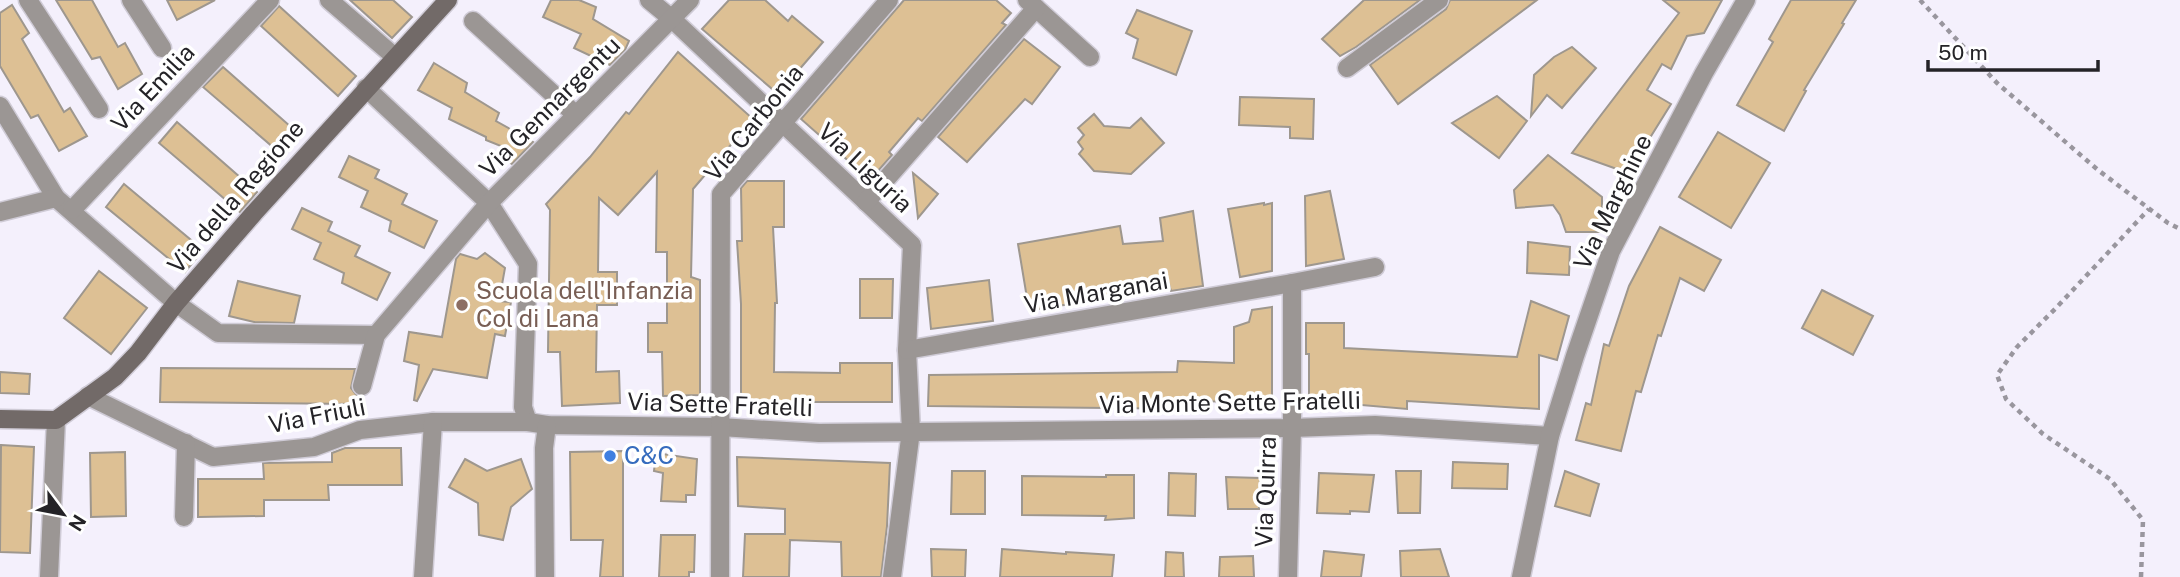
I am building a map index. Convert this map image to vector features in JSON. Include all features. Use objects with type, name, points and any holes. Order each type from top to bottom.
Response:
[{"type":"street","points":[[28,0],[99,109]]},
{"type":"street","points":[[131,0],[162,48]]},
{"type":"street","name":"Via Emilia","points":[[72,210],[270,0]]},
{"type":"street","points":[[329,0],[395,57]]},
{"type":"street","name":"Via della Regione","points":[[56,420],[114,377],[138,353],[176,303],[366,88],[448,0]]},
{"type":"street","name":"Via Liguria","points":[[649,0],[912,245],[908,350],[911,431],[892,577]]},
{"type":"street","name":"Via Gennargentu","points":[[527,422],[523,407],[528,264],[489,203],[690,0]]},
{"type":"street","name":"Via Carbonia","points":[[720,577],[721,194],[889,0]]},
{"type":"street","points":[[1347,68],[1439,0]]},
{"type":"street","name":"Via Marghine","points":[[1521,577],[1550,436],[1611,251],[1704,73],[1746,0]]},
{"type":"street","points":[[866,202],[1032,4],[1090,57]]},
{"type":"street","points":[[473,21],[576,115]]},
{"type":"street","points":[[362,386],[376,335],[489,203],[366,88]]},
{"type":"street","points":[[0,106],[56,198],[176,303],[218,333],[376,335]]},
{"type":"street","points":[[0,212],[56,198]]},
{"type":"street","name":"Via Marganai","points":[[908,350],[1375,267]]},
{"type":"street","name":"Via Quirra","points":[[1288,577],[1293,428],[1292,283]]},
{"type":"street","name":"Via Friuli","points":[[88,397],[213,457],[314,447],[360,430],[433,422],[527,422]]},
{"type":"street","points":[[0,419],[56,420],[49,577]]},
{"type":"street","points":[[423,577],[433,422]]},
{"type":"street","name":"Via Sette Fratelli","points":[[527,422],[547,425],[720,427],[819,433],[911,431]]},
{"type":"street","points":[[545,577],[544,448],[547,425]]},
{"type":"street","name":"Via Monte Sette Fratelli","points":[[911,431],[1375,425],[1550,436]]},
{"type":"street","points":[[184,517],[186,443]]},
{"type":"path","points":[[1920,0],[1997,83],[2098,170],[2180,229]]},
{"type":"path","points":[[1929,9],[1934,0]]},
{"type":"path","points":[[2141,577],[2143,520],[2110,479],[2043,434],[2006,399],[1997,375],[2017,347],[2149,209]]},
{"type":"building","points":[[56,0],[92,0],[118,47],[125,43],[142,74],[118,89],[100,57],[92,59]]},
{"type":"building","points":[[167,0],[215,0],[177,20]]},
{"type":"building","points":[[350,0],[393,0],[412,17],[392,38]]},
{"type":"building","points":[[551,0],[579,0],[596,7],[593,19],[629,41],[625,50],[610,65],[574,48],[581,34],[543,17]]},
{"type":"building","points":[[729,0],[765,0],[788,21],[792,16],[823,42],[778,94],[702,29]]},
{"type":"building","points":[[904,0],[996,0],[1011,13],[1002,23],[1006,25],[922,121],[918,118],[889,152],[892,155],[870,180],[801,119]]},
{"type":"building","points":[[1364,0],[1420,0],[1340,56],[1322,39]]},
{"type":"building","points":[[1450,0],[1537,0],[1398,104],[1370,65],[1446,9]]},
{"type":"building","points":[[1663,0],[1722,0],[1704,33],[1687,36],[1671,69],[1662,64],[1647,90],[1671,104],[1628,173],[1572,153],[1679,13]]},
{"type":"building","points":[[1791,0],[1856,0],[1804,90],[1806,91],[1784,131],[1737,105],[1773,42],[1769,39]]},
{"type":"building","points":[[12,5],[29,33],[22,39],[64,112],[70,108],[87,136],[59,151],[38,115],[31,118],[0,66],[0,13]]},
{"type":"building","points":[[279,6],[356,76],[338,96],[261,26]]},
{"type":"building","points":[[1137,10],[1192,31],[1176,75],[1133,58],[1138,39],[1126,33]]},
{"type":"building","points":[[1024,39],[1060,67],[1032,104],[1025,99],[967,162],[938,137]]},
{"type":"building","points":[[1572,47],[1596,68],[1562,108],[1547,95],[1531,116],[1534,75],[1554,57]]},
{"type":"building","points":[[678,52],[753,119],[693,189],[691,277],[700,280],[700,395],[663,396],[662,352],[648,352],[648,323],[667,323],[667,252],[656,252],[657,172],[618,215],[599,198],[598,272],[617,272],[617,305],[597,305],[596,372],[619,371],[620,403],[562,406],[560,352],[548,352],[550,210],[546,204],[590,157],[626,112],[629,114]]},
{"type":"building","points":[[434,63],[467,83],[465,92],[499,113],[496,121],[533,142],[512,164],[497,155],[501,146],[449,119],[452,108],[418,90]]},
{"type":"building","points":[[223,67],[299,134],[281,154],[203,87]]},
{"type":"building","points":[[1497,96],[1527,121],[1499,158],[1452,123]]},
{"type":"building","points":[[1240,97],[1314,99],[1313,139],[1290,138],[1290,127],[1239,125]]},
{"type":"building","points":[[1094,114],[1104,126],[1130,128],[1141,118],[1164,143],[1131,174],[1094,171],[1079,154],[1083,149],[1078,142],[1084,135],[1078,128]]},
{"type":"building","points":[[177,122],[257,192],[240,212],[159,143]]},
{"type":"building","points":[[1718,132],[1770,163],[1731,228],[1679,197]]},
{"type":"building","points":[[1548,155],[1602,197],[1602,232],[1566,232],[1553,205],[1516,208],[1514,190]]},
{"type":"building","points":[[349,156],[379,170],[375,178],[407,194],[402,204],[437,221],[424,248],[389,231],[391,221],[361,207],[368,191],[339,177]]},
{"type":"building","points":[[913,173],[938,194],[918,218]]},
{"type":"building","points":[[747,181],[784,181],[784,227],[773,227],[777,303],[774,372],[840,373],[840,363],[892,363],[892,402],[741,402],[741,304],[737,241],[742,241],[741,188]]},
{"type":"building","points":[[124,184],[203,250],[185,272],[106,207]]},
{"type":"building","points":[[1330,191],[1344,259],[1306,266],[1305,196]]},
{"type":"building","points":[[1272,203],[1272,271],[1240,277],[1228,209]]},
{"type":"building","points":[[302,208],[332,222],[328,231],[360,246],[355,256],[390,273],[377,300],[342,283],[344,273],[314,259],[321,243],[292,229]]},
{"type":"building","points":[[1193,211],[1203,286],[1171,291],[1168,281],[1133,288],[1134,295],[1029,310],[1018,244],[1120,226],[1123,244],[1163,241],[1160,218]]},
{"type":"building","points":[[1660,227],[1721,260],[1704,291],[1680,278],[1661,336],[1658,335],[1641,392],[1636,391],[1621,451],[1576,440],[1586,403],[1591,405],[1604,344],[1609,346],[1629,286]]},
{"type":"building","points":[[1528,242],[1570,247],[1569,275],[1527,273]]},
{"type":"building","points":[[485,253],[505,268],[499,301],[511,302],[505,336],[495,334],[487,378],[433,369],[417,401],[414,400],[419,365],[404,361],[409,332],[442,337],[456,259],[460,254],[477,259]]},
{"type":"building","points":[[99,271],[147,308],[111,354],[64,318]]},
{"type":"building","points":[[860,279],[893,279],[892,318],[860,318]]},
{"type":"building","points":[[989,280],[993,321],[931,329],[927,288]]},
{"type":"building","points":[[238,281],[300,296],[294,323],[254,322],[229,316]]},
{"type":"building","points":[[1822,290],[1873,316],[1853,355],[1802,328]]},
{"type":"building","points":[[1531,301],[1569,316],[1557,360],[1539,355],[1539,409],[1407,401],[1407,409],[1309,404],[1306,323],[1344,323],[1344,348],[1517,357]]},
{"type":"building","points":[[1272,307],[1272,403],[1199,401],[1199,409],[928,406],[929,375],[1177,372],[1178,361],[1234,363],[1234,327],[1249,322],[1252,310]]},
{"type":"building","points":[[161,368],[355,369],[351,388],[357,396],[357,404],[160,402]]},
{"type":"building","points":[[0,372],[30,374],[29,394],[0,393]]},
{"type":"building","points":[[1,445],[34,447],[30,553],[0,552]]},
{"type":"building","points":[[345,448],[401,448],[402,485],[328,485],[329,500],[264,500],[264,516],[198,517],[198,479],[264,479],[263,463],[332,462],[332,453]]},
{"type":"building","points":[[623,451],[623,577],[600,577],[603,540],[571,540],[570,452]]},
{"type":"building","points":[[125,452],[126,516],[91,517],[90,453]]},
{"type":"building","points":[[656,453],[697,459],[695,495],[686,495],[686,502],[661,501],[663,473],[654,471]]},
{"type":"building","points":[[737,457],[890,463],[881,577],[842,577],[841,542],[790,540],[789,577],[743,577],[745,534],[785,534],[785,509],[738,506]]},
{"type":"building","points":[[465,459],[487,471],[521,459],[532,489],[511,507],[503,540],[479,535],[478,503],[449,487]]},
{"type":"building","points":[[1453,462],[1508,464],[1507,489],[1452,488]]},
{"type":"building","points":[[952,471],[985,471],[985,514],[951,514]]},
{"type":"building","points":[[1396,471],[1421,471],[1420,513],[1398,513]]},
{"type":"building","points":[[1565,471],[1599,484],[1590,516],[1555,506]]},
{"type":"building","points":[[1169,473],[1196,474],[1195,516],[1168,515]]},
{"type":"building","points":[[1319,473],[1374,475],[1369,512],[1317,513]]},
{"type":"building","points":[[1134,475],[1134,518],[1105,520],[1106,516],[1022,515],[1022,476]]},
{"type":"building","points":[[1226,477],[1260,478],[1259,509],[1228,509]]},
{"type":"building","points":[[661,535],[695,535],[694,572],[689,572],[689,577],[659,577]]},
{"type":"building","points":[[931,549],[966,550],[965,577],[932,577]]},
{"type":"building","points":[[1002,549],[1114,555],[1112,577],[1000,577]]},
{"type":"building","points":[[1440,549],[1449,577],[1401,577],[1400,551]]},
{"type":"building","points":[[1324,551],[1364,555],[1361,577],[1321,577]]},
{"type":"building","points":[[1166,552],[1183,553],[1184,577],[1165,577]]},
{"type":"building","points":[[1253,556],[1254,577],[1219,577],[1220,557]]},
{"type":"place","name":"Scuola dell'Infanzia Col di Lana","points":[[462,305]]},
{"type":"place","name":"C&C","points":[[610,456]]}]
